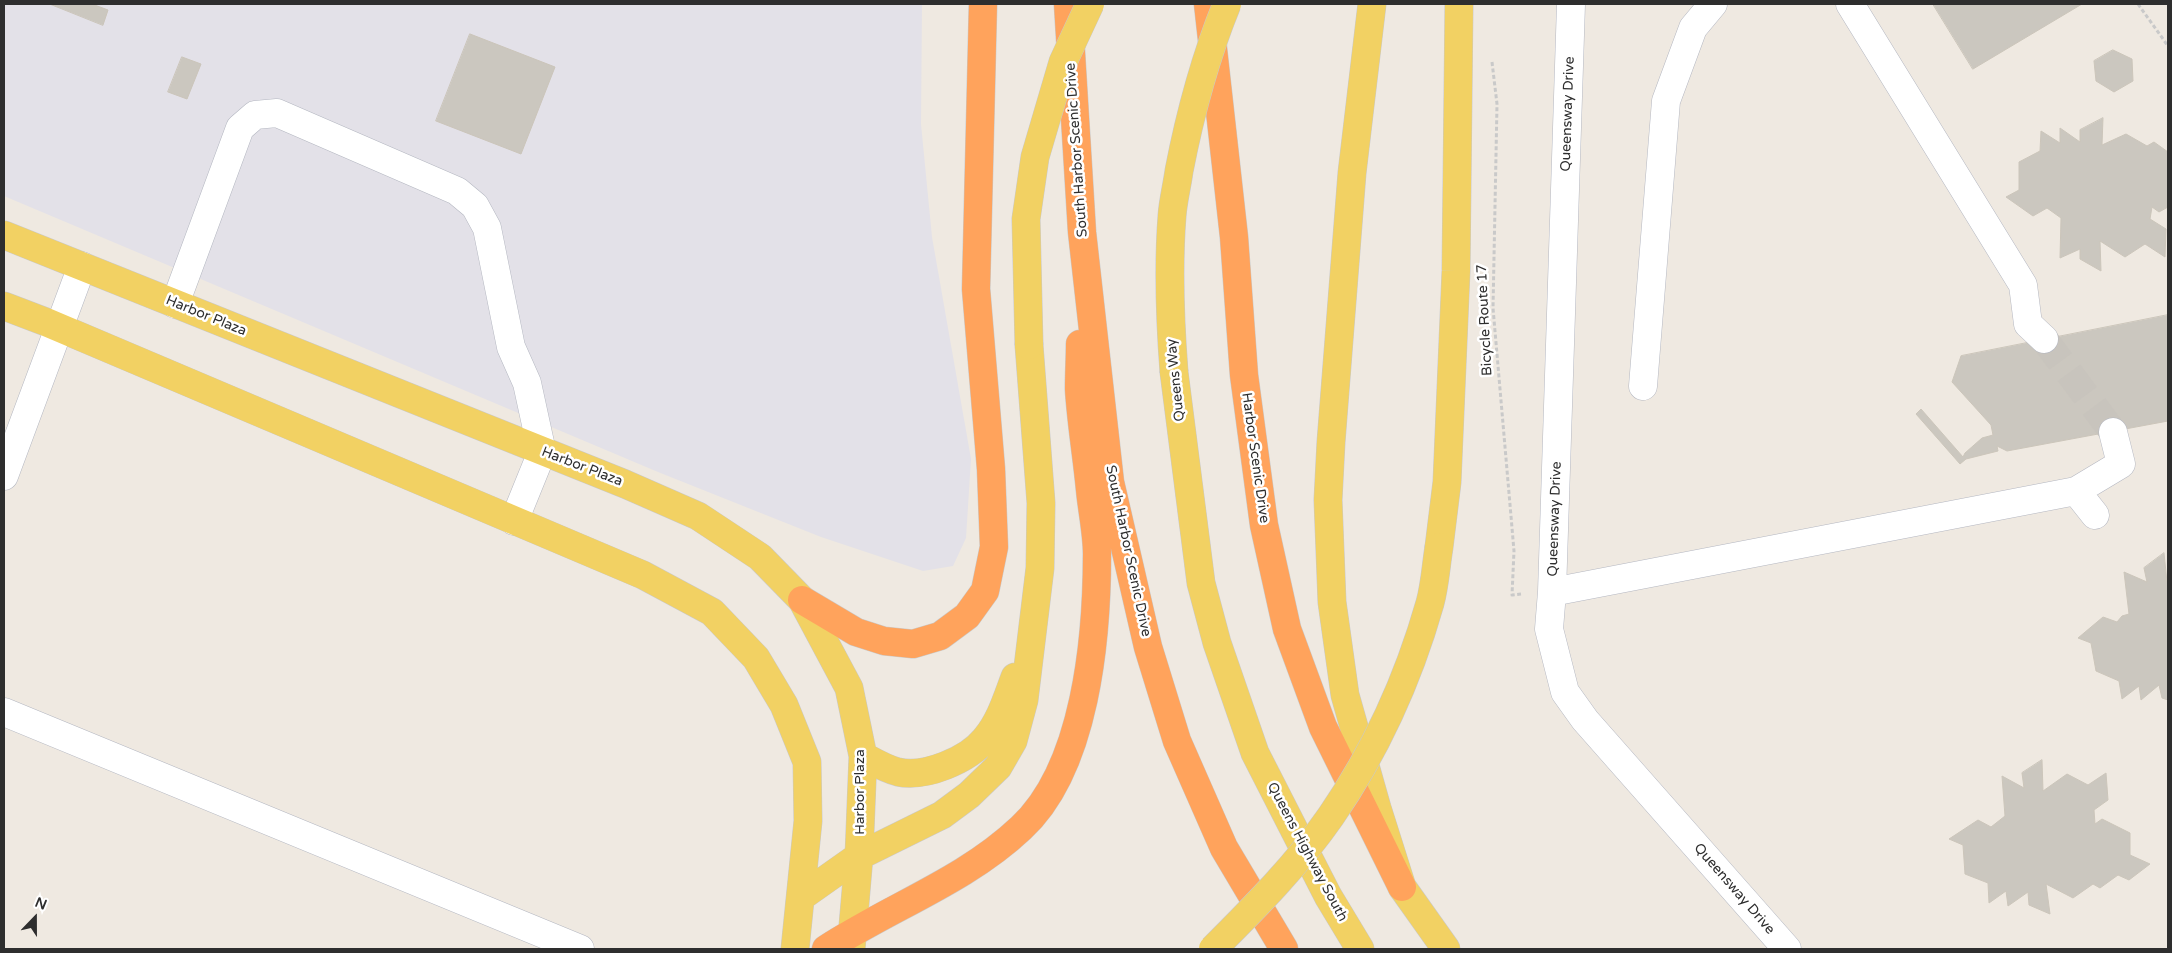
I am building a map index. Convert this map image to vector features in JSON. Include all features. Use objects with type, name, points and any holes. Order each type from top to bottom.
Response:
[{"type":"highway","points":[[802,600],[856,632],[884,640],[913,644],[940,636],[967,616],[985,590],[994,547],[992,469],[976,289],[983,4]]},
{"type":"highway","name":"South Harbor Scenic Drive","points":[[1068,4],[1082,232],[1110,482],[1148,647],[1177,741],[1220,839],[1284,949]]},
{"type":"highway","name":"Harbor Scenic Drive","points":[[1208,4],[1233,228],[1244,375],[1264,525],[1288,629],[1323,727],[1402,887]]},
{"type":"highway","points":[[826,949],[852,940],[892,912],[988,856],[1023,828],[1043,802],[1061,770],[1074,736],[1088,678],[1097,553],[1079,389],[1082,232]]},
{"type":"main road","points":[[801,897],[859,856],[942,815],[969,794],[998,767],[1012,740],[1024,700],[1040,568],[1041,502],[1029,345],[1026,219],[1035,157],[1063,62],[1090,4]]},
{"type":"main road","name":"Queens Way","points":[[1227,4],[1199,85],[1183,151],[1172,215],[1168,305],[1174,372],[1201,582],[1217,643],[1255,753]]},
{"type":"main road","points":[[1372,4],[1352,172],[1331,442],[1328,500],[1332,602],[1346,695],[1377,808],[1402,887],[1446,949]]},
{"type":"main road","points":[[1213,949],[1286,873],[1331,816],[1365,758],[1394,702],[1431,601],[1447,482],[1456,271],[1459,4]]},
{"type":"main road","name":"Harbor Plaza","points":[[4,235],[625,484],[698,516],[760,557],[802,600],[849,688],[863,756],[859,856],[852,940]]},
{"type":"main road","points":[[6,311],[58,328],[644,575],[712,612],[756,658],[784,705],[807,762],[808,821],[795,949]]},
{"type":"main road","points":[[863,756],[899,772],[923,772],[946,766],[964,756],[985,740],[1004,707],[1034,626]]},
{"type":"main road","name":"Queens Highway South","points":[[1255,753],[1328,896],[1360,949]]},
{"type":"street","name":"Queensway Drive","points":[[1572,4],[1550,629],[1565,692],[1584,720],[1787,949]]},
{"type":"street","points":[[1643,386],[1666,101],[1693,28],[1714,4]]},
{"type":"street","points":[[1850,4],[2023,285],[2028,324],[2044,340]]},
{"type":"street","points":[[175,304],[240,128],[255,114],[277,113],[457,191],[475,206],[487,228],[511,347],[527,383],[542,452],[514,521]]},
{"type":"street","points":[[4,476],[82,266]]},
{"type":"street","points":[[1552,592],[2076,490],[2121,464],[2113,432]]},
{"type":"street","points":[[2076,490],[2096,515]]},
{"type":"street","points":[[4,712],[580,949]]},
{"type":"path","points":[[2138,4],[2168,46]]},
{"type":"path","name":"Bicycle Route 17","points":[[1491,56],[1497,104],[1493,308],[1514,551],[1512,595],[1552,592]]},
{"type":"shaded area","points":[[4,4],[922,4],[921,124],[932,237],[971,459],[966,538],[953,566],[923,571],[821,537],[658,472],[4,196]]},
{"type":"building","points":[[50,4],[92,4],[108,10],[103,25]]},
{"type":"building","points":[[1933,4],[2082,4],[1973,69]]},
{"type":"building","points":[[470,34],[555,67],[521,154],[436,121]]},
{"type":"building","points":[[2113,50],[2132,59],[2133,81],[2114,92],[2096,81],[2094,61]]},
{"type":"building","points":[[182,57],[201,64],[187,99],[168,92]]},
{"type":"building","points":[[2103,118],[2102,145],[2126,134],[2147,146],[2154,142],[2168,152],[2168,207],[2159,212],[2152,207],[2150,219],[2166,229],[2165,257],[2145,244],[2125,257],[2100,241],[2101,271],[2080,259],[2080,249],[2060,258],[2061,218],[2047,208],[2033,216],[2006,197],[2019,190],[2019,162],[2040,151],[2041,131],[2060,143],[2060,128],[2080,142],[2080,130]]},
{"type":"building","points":[[2168,315],[2168,421],[2007,451],[1997,446],[1998,451],[1966,459],[1960,464],[1916,414],[1921,409],[1963,457],[1982,438],[1993,435],[1991,425],[1952,382],[1961,356]]},
{"type":"building","points":[[2164,553],[2168,581],[2168,700],[2162,698],[2159,685],[2141,700],[2139,686],[2122,699],[2119,681],[2096,671],[2091,643],[2078,638],[2103,617],[2117,622],[2122,616],[2129,614],[2124,572],[2147,582],[2144,568]]},
{"type":"building","points":[[2042,760],[2043,791],[2067,774],[2088,785],[2106,773],[2108,800],[2094,810],[2095,824],[2102,819],[2130,833],[2130,855],[2150,864],[2129,880],[2118,875],[2100,888],[2093,884],[2073,898],[2046,884],[2050,914],[2029,905],[2028,892],[2008,906],[2006,891],[1989,903],[1988,883],[1965,874],[1963,845],[1949,839],[1978,820],[1991,827],[2005,816],[2002,776],[2024,788],[2022,773]]},
{"type":"tunnel","points":[[2044,339],[2113,432]]}]
